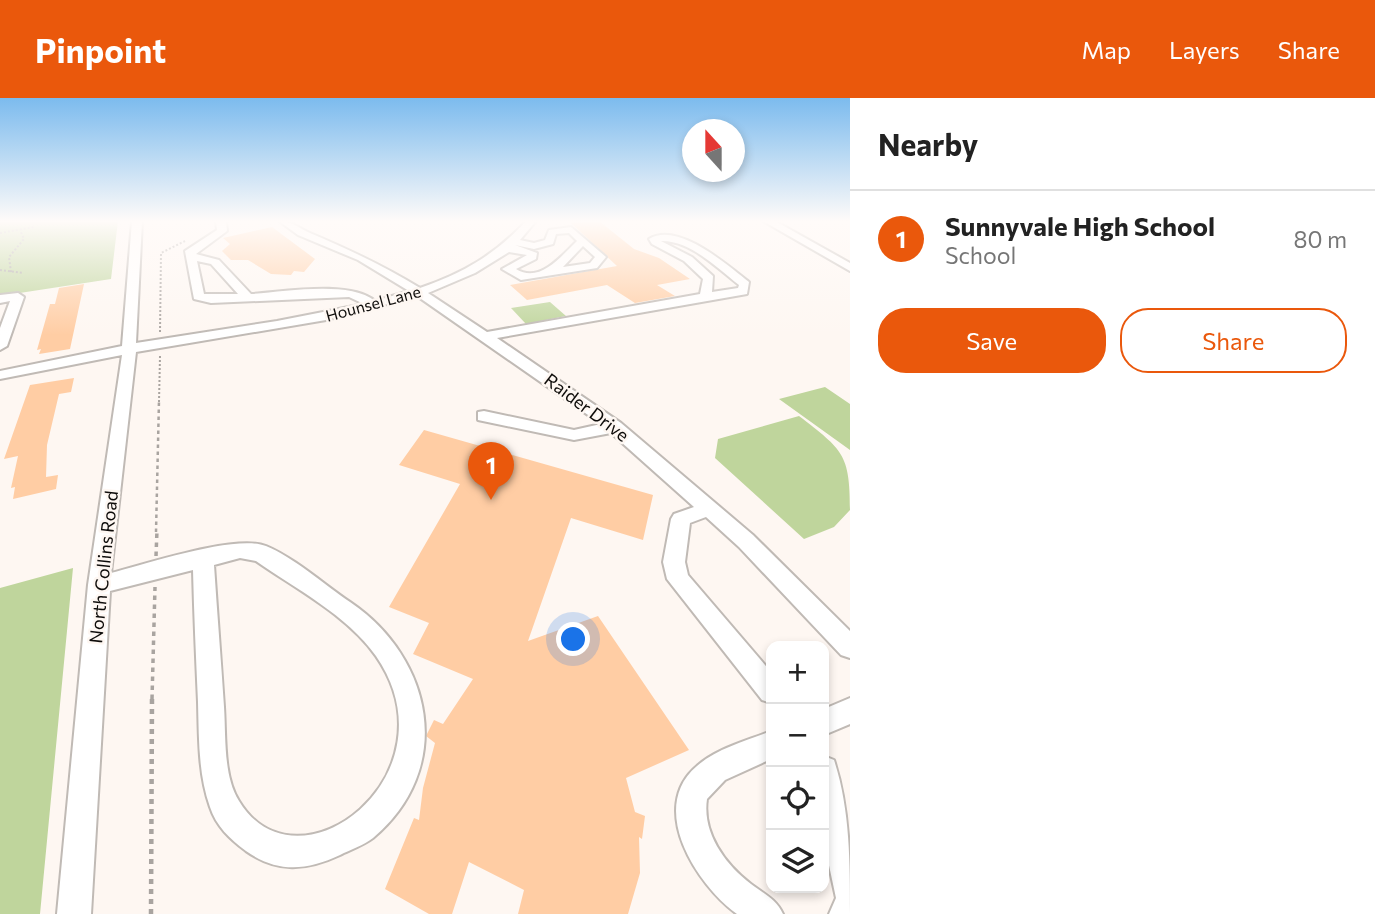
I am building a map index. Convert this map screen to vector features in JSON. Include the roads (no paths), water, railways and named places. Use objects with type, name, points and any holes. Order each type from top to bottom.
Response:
[{"type":"street","name":"North Collins Road","points":[[74,914],[99,585],[129,351],[135,259]]},
{"type":"street","points":[[191,259],[198,296],[350,293],[363,297],[373,305]]},
{"type":"street","points":[[203,259],[215,262],[247,297]]},
{"type":"street","name":"Raider Drive","points":[[364,259],[486,336],[615,427],[710,508],[850,647]]},
{"type":"street","name":"Hounsel Lane","points":[[0,374],[160,345],[187,344],[195,339],[373,305],[419,292],[465,273],[488,259]]},
{"type":"street","points":[[529,259],[508,269],[521,277],[550,274],[593,266],[599,259]]},
{"type":"street","points":[[550,274],[564,259]]},
{"type":"street","points":[[685,259],[709,278],[705,297]]},
{"type":"street","points":[[486,336],[743,291],[745,284],[708,259]]},
{"type":"street","points":[[834,259],[850,268]]},
{"type":"street","points":[[0,299],[19,297],[1,339]]},
{"type":"street","points":[[484,416],[574,435],[615,427]]},
{"type":"street","points":[[710,508],[681,519],[674,562],[678,579],[766,685]]},
{"type":"street","points":[[99,585],[202,559],[240,550],[261,553],[365,625],[385,649],[403,681],[413,720],[410,759],[392,798],[360,829],[315,849],[273,851],[240,828],[224,806],[214,764],[202,559]]},
{"type":"street","points":[[766,748],[715,770],[699,783],[691,800],[693,825],[706,859],[729,887],[766,914]]},
{"type":"street","points":[[829,794],[850,893]]},
{"type":"street","points":[[846,914],[850,903]]},
{"type":"place","name":"Sunnyvale High School","points":[[491,500]]}]
